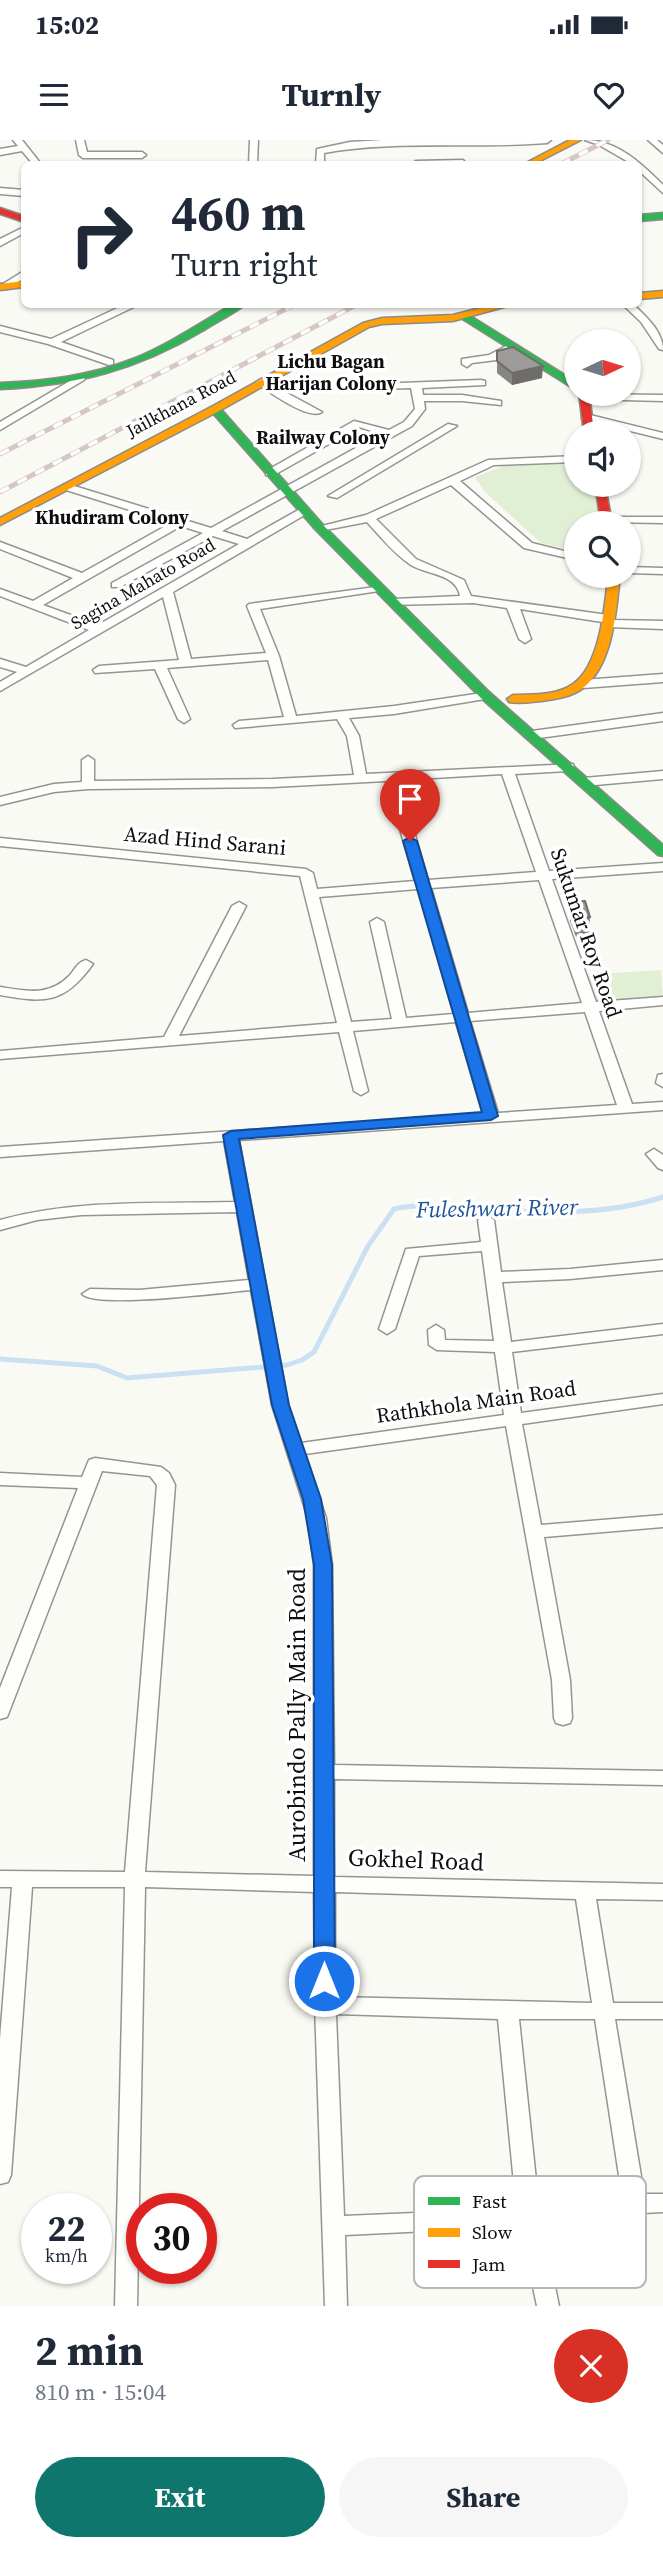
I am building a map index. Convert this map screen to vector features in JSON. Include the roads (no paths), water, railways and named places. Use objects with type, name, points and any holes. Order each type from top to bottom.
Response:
[{"type":"street","points":[[17,140],[35,161]]},
{"type":"street","points":[[80,140],[83,155],[142,156]]},
{"type":"street","points":[[253,161],[254,140]]},
{"type":"street","points":[[317,140],[320,161]]},
{"type":"street","points":[[320,151],[359,141],[547,140]]},
{"type":"street","points":[[533,161],[577,140]]},
{"type":"street","points":[[546,161],[589,140],[602,143],[631,161]]},
{"type":"street","points":[[652,140],[663,150]]},
{"type":"street","points":[[455,142],[463,161]]},
{"type":"street","points":[[0,152],[24,148]]},
{"type":"street","points":[[642,168],[658,180],[663,190]]},
{"type":"street","points":[[5,192],[21,182]]},
{"type":"street","points":[[0,211],[21,217]]},
{"type":"street","points":[[0,243],[21,232]]},
{"type":"street","points":[[3,286],[21,276]]},
{"type":"street","points":[[3,286],[21,284]]},
{"type":"street","points":[[642,296],[663,294]]},
{"type":"street","points":[[52,342],[126,308]]},
{"type":"street","points":[[0,380],[60,375],[114,362],[138,353],[215,308]]},
{"type":"street","points":[[0,386],[80,378],[139,361],[235,308]]},
{"type":"street","name":"Jailkhana Road","points":[[0,522],[371,323],[464,316],[495,308]]},
{"type":"street","points":[[631,308],[644,320],[663,347]]},
{"type":"street","points":[[464,316],[564,380]]},
{"type":"street","points":[[0,329],[52,342],[110,362]]},
{"type":"street","points":[[467,364],[466,360],[493,357],[512,346]]},
{"type":"street","points":[[0,427],[80,378]]},
{"type":"street","points":[[261,382],[291,401],[317,412]]},
{"type":"street","points":[[352,387],[481,383]]},
{"type":"street","points":[[116,585],[412,425],[419,412],[416,386]]},
{"type":"street","points":[[641,396],[663,398]]},
{"type":"street","points":[[418,398],[462,398],[497,403]]},
{"type":"street","points":[[215,409],[320,528],[485,695],[509,706],[532,736],[663,852]]},
{"type":"street","points":[[0,412],[16,417]]},
{"type":"street","points":[[270,473],[358,423],[391,434]]},
{"type":"street","points":[[333,496],[411,452],[433,431],[452,426]]},
{"type":"street","points":[[641,432],[663,436]]},
{"type":"street","points":[[320,528],[369,518],[498,460],[564,458]]},
{"type":"street","points":[[452,480],[528,546],[564,554]]},
{"type":"street","points":[[66,487],[248,543]]},
{"type":"street","name":"Sagina Mahato Road","points":[[0,687],[304,511]]},
{"type":"street","points":[[369,518],[415,563],[446,573],[457,580],[464,588],[466,599]]},
{"type":"street","points":[[641,521],[663,520]]},
{"type":"street","points":[[34,605],[180,522]]},
{"type":"street","points":[[0,545],[81,577]]},
{"type":"street","points":[[641,570],[663,571]]},
{"type":"street","points":[[291,720],[273,656],[253,606],[379,588]]},
{"type":"street","points":[[583,684],[589,675],[608,621],[612,588]]},
{"type":"street","points":[[167,590],[186,664]]},
{"type":"street","points":[[0,592],[99,630]]},
{"type":"street","points":[[394,603],[466,599],[608,621],[663,625]]},
{"type":"street","points":[[512,605],[525,639]]},
{"type":"street","points":[[99,670],[273,656]]},
{"type":"street","points":[[0,663],[27,671]]},
{"type":"street","points":[[160,666],[184,719]]},
{"type":"street","points":[[509,706],[583,684],[663,678]]},
{"type":"street","points":[[239,725],[394,710],[485,695]]},
{"type":"street","points":[[341,715],[353,736],[361,779]]},
{"type":"street","points":[[532,736],[663,717]]},
{"type":"street","points":[[88,760],[88,785]]},
{"type":"street","points":[[0,801],[54,788],[88,785],[273,783],[568,768]]},
{"type":"street","name":"Sukumar Roy Road","points":[[507,770],[626,1109]]},
{"type":"street","points":[[583,782],[663,775]]},
{"type":"street","points":[[391,776],[491,1116]]},
{"type":"street","name":"Azad Hind Sarani","points":[[0,842],[302,872],[309,876],[361,1091]]},
{"type":"street","points":[[312,893],[663,867]]},
{"type":"street","points":[[169,1041],[239,906]]},
{"type":"street","points":[[377,922],[400,1023]]},
{"type":"street","points":[[0,991],[34,996],[56,994],[72,983],[86,964]]},
{"type":"street","points":[[0,1055],[663,1001]]},
{"type":"street","points":[[0,1152],[663,1106]]},
{"type":"street","name":"Aurobindo Pally Main Road","points":[[231,1135],[274,1378],[317,1518],[323,1565],[325,2005],[337,2306]]},
{"type":"street","points":[[0,1225],[36,1215],[81,1210],[243,1207]]},
{"type":"street","points":[[486,1220],[513,1420],[561,1680],[563,1718]]},
{"type":"street","points":[[387,1328],[412,1252],[491,1246]]},
{"type":"street","points":[[495,1277],[570,1274],[663,1265]]},
{"type":"street","points":[[90,1294],[139,1295],[258,1284]]},
{"type":"street","points":[[436,1330],[437,1345],[518,1347],[663,1329]]},
{"type":"street","name":"Rathkhola Main Road","points":[[295,1450],[663,1399]]},
{"type":"street","points":[[0,1712],[95,1464],[155,1471],[163,1477],[166,1485],[135,1877],[126,2306]]},
{"type":"street","points":[[0,1479],[89,1483]]},
{"type":"street","points":[[534,1532],[663,1521]]},
{"type":"street","points":[[326,1772],[663,1778]]},
{"type":"street","name":"Gokhel Road","points":[[0,1879],[135,1877],[585,1892],[663,1892]]},
{"type":"street","points":[[0,2175],[23,1878]]},
{"type":"street","points":[[585,1892],[630,2176]]},
{"type":"street","points":[[325,2005],[508,2011],[663,2011]]},
{"type":"street","points":[[508,2011],[525,2176]]},
{"type":"street","points":[[332,2226],[414,2222]]},
{"type":"street","points":[[544,2288],[548,2306]]},
{"type":"waterway","name":"Fuleshwari River","points":[[0,1359],[97,1366],[127,1378],[287,1365],[314,1352],[368,1246],[394,1209],[426,1205],[572,1212],[618,1207],[663,1197]]},
{"type":"railway","points":[[567,161],[608,140]]},
{"type":"railway","points":[[0,454],[288,308]]},
{"type":"railway","points":[[0,492],[350,308]]},
{"type":"district","name":"Lichu Bagan Harijan Colony","points":[[331,372]]},
{"type":"district","name":"Railway Colony","points":[[323,437]]},
{"type":"district","name":"Khudiram Colony","points":[[112,517]]}]
